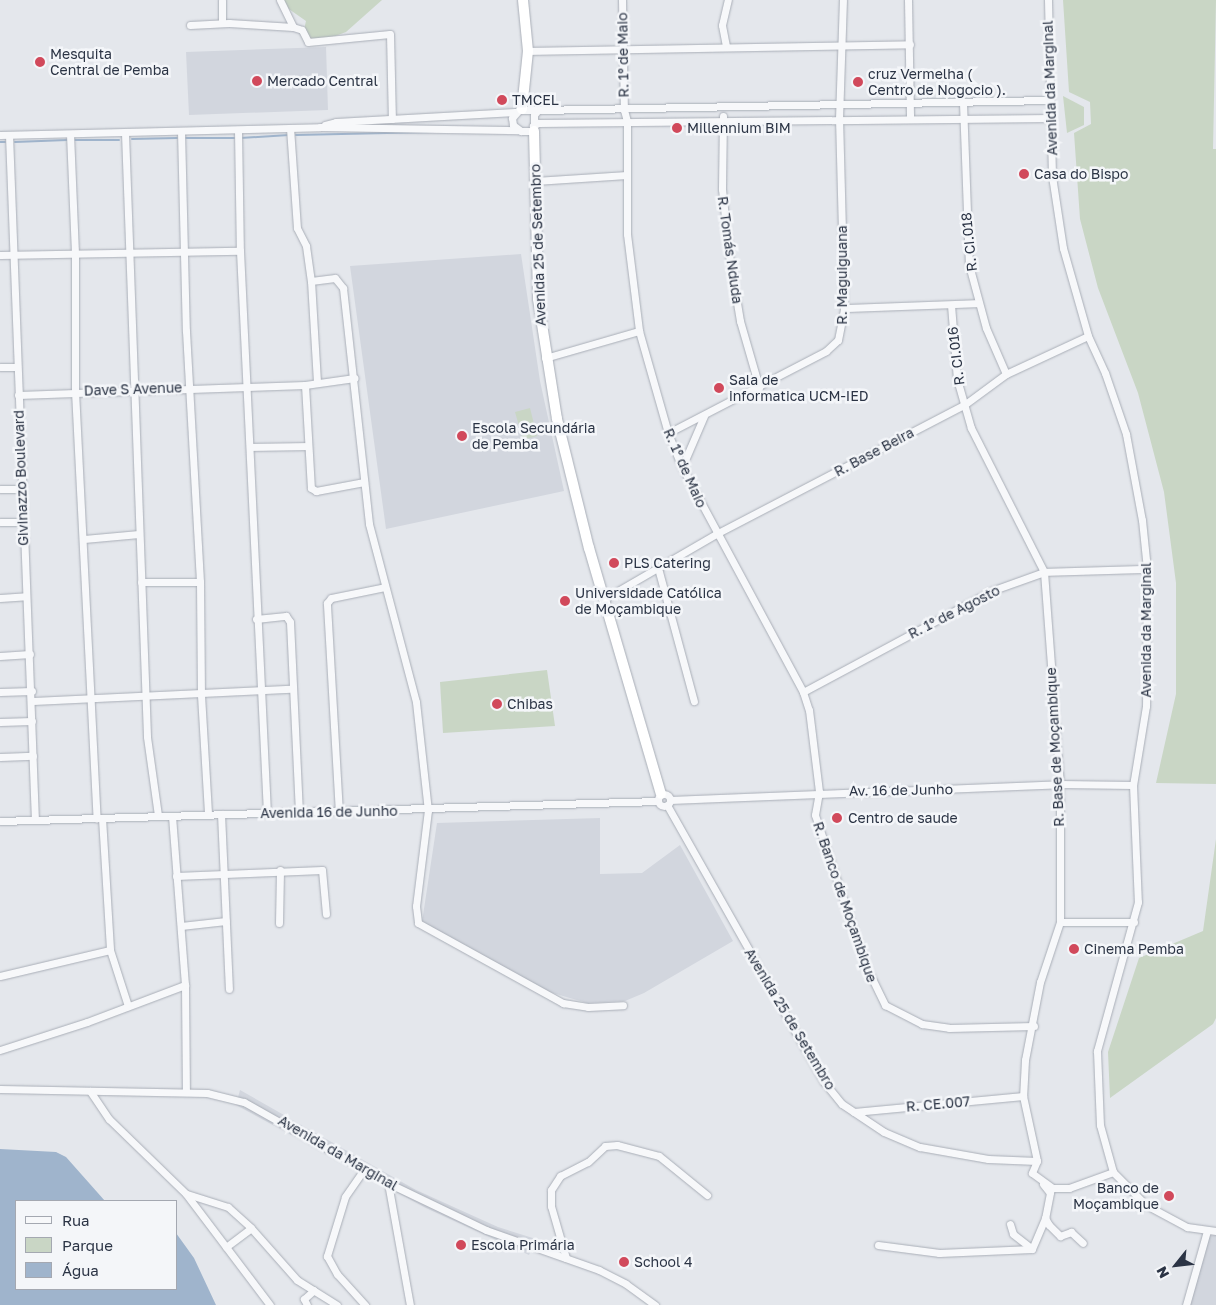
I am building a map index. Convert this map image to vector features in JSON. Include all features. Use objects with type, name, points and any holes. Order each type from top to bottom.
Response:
[{"type":"highway","points":[[519,110],[528,51],[523,0]]},
{"type":"highway","name":"Avenida 25 de Setembro","points":[[536,127],[535,181],[538,299],[545,358],[559,427],[659,797]]},
{"type":"street","points":[[222,0],[222,23]]},
{"type":"street","points":[[280,0],[293,27]]},
{"type":"street","name":"R. 1º de Maio","points":[[622,0],[624,110],[627,121],[627,234],[638,331],[668,433],[682,467],[716,534],[803,692],[809,710],[819,792]]},
{"type":"street","points":[[726,46],[722,25],[728,0]]},
{"type":"street","name":"R. Maguiguana","points":[[668,433],[826,351],[838,340],[844,308],[839,119],[843,0]]},
{"type":"street","points":[[908,0],[910,118]]},
{"type":"street","name":"Avenida da Marginal","points":[[1048,0],[1052,176],[1063,248],[1088,336],[1105,373],[1126,434],[1142,520],[1146,569],[1146,706],[1133,785],[1138,902],[1097,1050],[1100,1124],[1113,1172]]},
{"type":"street","points":[[190,25],[222,23],[293,27],[302,30],[308,42],[390,34],[392,119]]},
{"type":"street","points":[[528,51],[910,44]]},
{"type":"street","points":[[320,127],[336,122],[421,118],[519,110],[723,109],[1050,100]]},
{"type":"street","name":"R. CI.018","points":[[963,103],[966,226],[969,265],[978,303],[1006,374]]},
{"type":"street","name":"R. Tomás Nduda","points":[[723,109],[722,189],[729,255],[740,321],[759,387]]},
{"type":"street","points":[[519,110],[512,122],[519,130]]},
{"type":"street","points":[[536,127],[533,120],[538,110]]},
{"type":"street","points":[[0,135],[320,127],[519,130],[536,127],[627,121],[963,117],[1052,118]]},
{"type":"street","points":[[421,118],[421,128]]},
{"type":"street","points":[[290,128],[297,228],[306,246],[311,281],[317,384]]},
{"type":"street","points":[[238,130],[240,250],[251,447],[256,619],[267,813]]},
{"type":"street","points":[[180,131],[189,388],[200,582],[201,695],[208,814]]},
{"type":"street","points":[[126,133],[147,737],[158,815]]},
{"type":"street","points":[[70,134],[75,255],[75,391],[84,539],[90,698],[110,950],[128,1006]]},
{"type":"street","name":"Givinazzo Boulevard","points":[[9,135],[16,367],[26,596],[33,700],[32,721],[36,820]]},
{"type":"street","points":[[535,181],[627,175]]},
{"type":"street","points":[[0,255],[75,255],[240,250]]},
{"type":"street","points":[[311,281],[335,278],[343,288],[355,378],[369,524],[385,587],[412,677],[428,810],[416,906],[420,926],[562,1003],[588,1007],[623,1004]]},
{"type":"street","points":[[844,308],[951,306],[978,303]]},
{"type":"street","name":"R. CI.016","points":[[951,306],[953,357],[964,405]]},
{"type":"street","points":[[545,358],[638,331]]},
{"type":"street","name":"R. Base Beira","points":[[604,599],[716,534],[964,405],[1006,374],[1088,336]]},
{"type":"street","points":[[0,367],[16,367]]},
{"type":"street","name":"Dave S Avenue","points":[[18,395],[75,391],[305,385],[355,378]]},
{"type":"street","points":[[305,385],[307,446],[312,490],[364,482]]},
{"type":"street","name":"R. Base de Moçambique","points":[[964,405],[971,428],[1044,572],[1060,784],[1060,922],[1040,982],[1034,1026],[1024,1060],[1023,1096],[1037,1161],[1032,1173],[1043,1184]]},
{"type":"street","points":[[682,467],[704,416]]},
{"type":"street","points":[[251,447],[307,446]]},
{"type":"street","points":[[0,490],[21,489]]},
{"type":"street","points":[[0,522],[24,522]]},
{"type":"street","points":[[84,539],[139,534]]},
{"type":"street","points":[[658,568],[694,701]]},
{"type":"street","name":"R. 1º de Agosto","points":[[803,692],[990,591],[1044,572],[1146,569]]},
{"type":"street","points":[[141,582],[200,582]]},
{"type":"street","points":[[338,813],[327,602],[331,598],[385,587]]},
{"type":"street","points":[[0,598],[26,596]]},
{"type":"street","points":[[256,619],[288,618],[299,812]]},
{"type":"street","points":[[0,656],[30,654]]},
{"type":"street","points":[[33,700],[201,695],[291,689]]},
{"type":"street","points":[[0,692],[32,691]]},
{"type":"street","points":[[0,722],[32,721]]},
{"type":"street","points":[[0,756],[33,756]]},
{"type":"street","name":"Av. 16 de Junho","points":[[668,803],[819,792],[1060,784],[1133,785]]},
{"type":"street","name":"R. Banco de Moçambique","points":[[819,792],[815,815],[865,964],[885,1005],[922,1024],[949,1028],[1034,1026]]},
{"type":"street","points":[[667,795],[668,803],[661,805],[659,797],[667,795]]},
{"type":"street","name":"Avenida 16 de Junho","points":[[0,821],[158,815],[172,817],[208,814],[428,810],[659,797]]},
{"type":"street","name":"Avenida 25 de Setembro","points":[[668,803],[824,1082],[854,1112],[884,1132],[920,1147],[988,1159],[1037,1161]]},
{"type":"street","points":[[221,814],[226,873],[229,989]]},
{"type":"street","points":[[172,817],[185,985],[186,1092]]},
{"type":"street","points":[[279,923],[280,870]]},
{"type":"street","points":[[176,876],[280,870],[322,870],[326,914]]},
{"type":"street","points":[[181,926],[226,921]]},
{"type":"street","points":[[1060,922],[1134,922]]},
{"type":"street","points":[[0,976],[110,950]]},
{"type":"street","points":[[0,969],[12,972]]},
{"type":"street","points":[[0,1050],[185,985]]},
{"type":"street","name":"Avenida da Marginal","points":[[0,1089],[186,1092],[244,1102],[365,1168],[388,1183],[486,1230],[566,1258],[626,1284],[655,1305]]},
{"type":"street","points":[[90,1091],[109,1120],[186,1194],[270,1305]]},
{"type":"street","name":"R. CE.007","points":[[854,1112],[1023,1096]]},
{"type":"street","points":[[566,1258],[551,1206],[551,1190],[560,1176],[588,1162],[605,1146],[617,1145],[659,1156],[707,1195]]},
{"type":"street","points":[[365,1168],[345,1197],[327,1256],[337,1274],[365,1305]]},
{"type":"street","points":[[1043,1184],[1053,1188],[1069,1188],[1113,1172],[1158,1213],[1187,1227],[1207,1232],[1216,1231]]},
{"type":"street","points":[[388,1183],[410,1305]]},
{"type":"street","points":[[1032,1249],[1045,1218],[1050,1193],[1043,1184]]},
{"type":"street","points":[[186,1194],[228,1208],[251,1228],[297,1280],[337,1305]]},
{"type":"street","points":[[1045,1218],[1056,1234],[1060,1236],[1071,1232],[1083,1243]]},
{"type":"street","points":[[1010,1224],[1013,1234],[1032,1249]]},
{"type":"street","points":[[226,1247],[251,1228]]},
{"type":"street","points":[[1186,1304],[1207,1232]]},
{"type":"street","points":[[878,1245],[939,1253],[1032,1249]]},
{"type":"street","points":[[307,1305],[304,1299],[314,1290]]},
{"type":"shaded area","name":"Mercado Central","points":[[326,47],[328,110],[189,115],[186,52]]},
{"type":"shaded area","name":"Escola Secundária de Pemba","points":[[521,254],[540,381],[564,491],[386,529],[350,266]]},
{"type":"shaded area","points":[[600,818],[600,874],[642,873],[680,845],[733,941],[644,993],[625,1001],[587,1003],[546,991],[422,922],[437,823]]},
{"type":"shaded area","points":[[240,1090],[416,1190],[498,1227],[536,1239],[529,1255],[426,1208],[236,1105]]},
{"type":"shaded area","points":[[1216,1235],[1216,1305],[1188,1305],[1202,1237]]},
{"type":"green space","points":[[276,0],[382,0],[346,32],[322,41],[302,38],[306,21]]},
{"type":"green space","points":[[1063,0],[1216,0],[1213,149],[1216,149],[1216,784],[1156,783],[1176,694],[1176,583],[1164,492],[1138,393],[1098,288],[1080,219],[1074,133],[1091,124],[1090,102],[1069,92]]},
{"type":"green space","points":[[1063,96],[1084,107],[1084,125],[1067,133]]},
{"type":"green space","points":[[530,408],[537,436],[523,440],[515,412]]},
{"type":"green space","name":"Chibas","points":[[547,670],[555,726],[443,733],[440,682]]},
{"type":"green space","points":[[1216,839],[1216,1018],[1213,1024],[1110,1098],[1108,1052],[1139,958],[1203,931]]},
{"type":"water","points":[[0,1149],[56,1152],[66,1157],[104,1200],[15,1200],[15,1290],[178,1290],[178,1236],[194,1258],[216,1305],[0,1305]]},
{"type":"waterway","points":[[296,135],[433,132]]},
{"type":"waterway","points":[[240,138],[289,135]]},
{"type":"waterway","points":[[132,139],[177,138]]},
{"type":"waterway","points":[[185,138],[234,138]]},
{"type":"waterway","points":[[15,142],[67,140]]},
{"type":"waterway","points":[[75,140],[119,140]]},
{"type":"waterway","points":[[0,142],[5,142]]},
{"type":"place","name":"Mesquita Central de Pemba","points":[[40,62]]},
{"type":"place","name":"Mercado Central","points":[[257,81]]},
{"type":"place","name":"cruz Vermelha ( Centro de Nogocio ).","points":[[858,82]]},
{"type":"place","name":"TMCEL","points":[[502,100]]},
{"type":"place","name":"Millennium BIM","points":[[677,128]]},
{"type":"place","name":"Casa do Bispo","points":[[1024,174]]},
{"type":"place","name":"Sala de informatica UCM-IED","points":[[719,388]]},
{"type":"place","name":"Escola Secundária de Pemba","points":[[462,436]]},
{"type":"place","name":"PLS Catering","points":[[614,563]]},
{"type":"place","name":"Universidade Católica de Moçambique","points":[[565,601]]},
{"type":"place","name":"Chibas","points":[[497,704]]},
{"type":"place","name":"Centro de saude","points":[[837,818]]},
{"type":"place","name":"Cinema Pemba","points":[[1074,949]]},
{"type":"place","name":"Banco de Moçambique","points":[[1169,1196]]},
{"type":"place","name":"Escola Primária","points":[[461,1245]]},
{"type":"place","name":"School 4","points":[[624,1262]]}]
